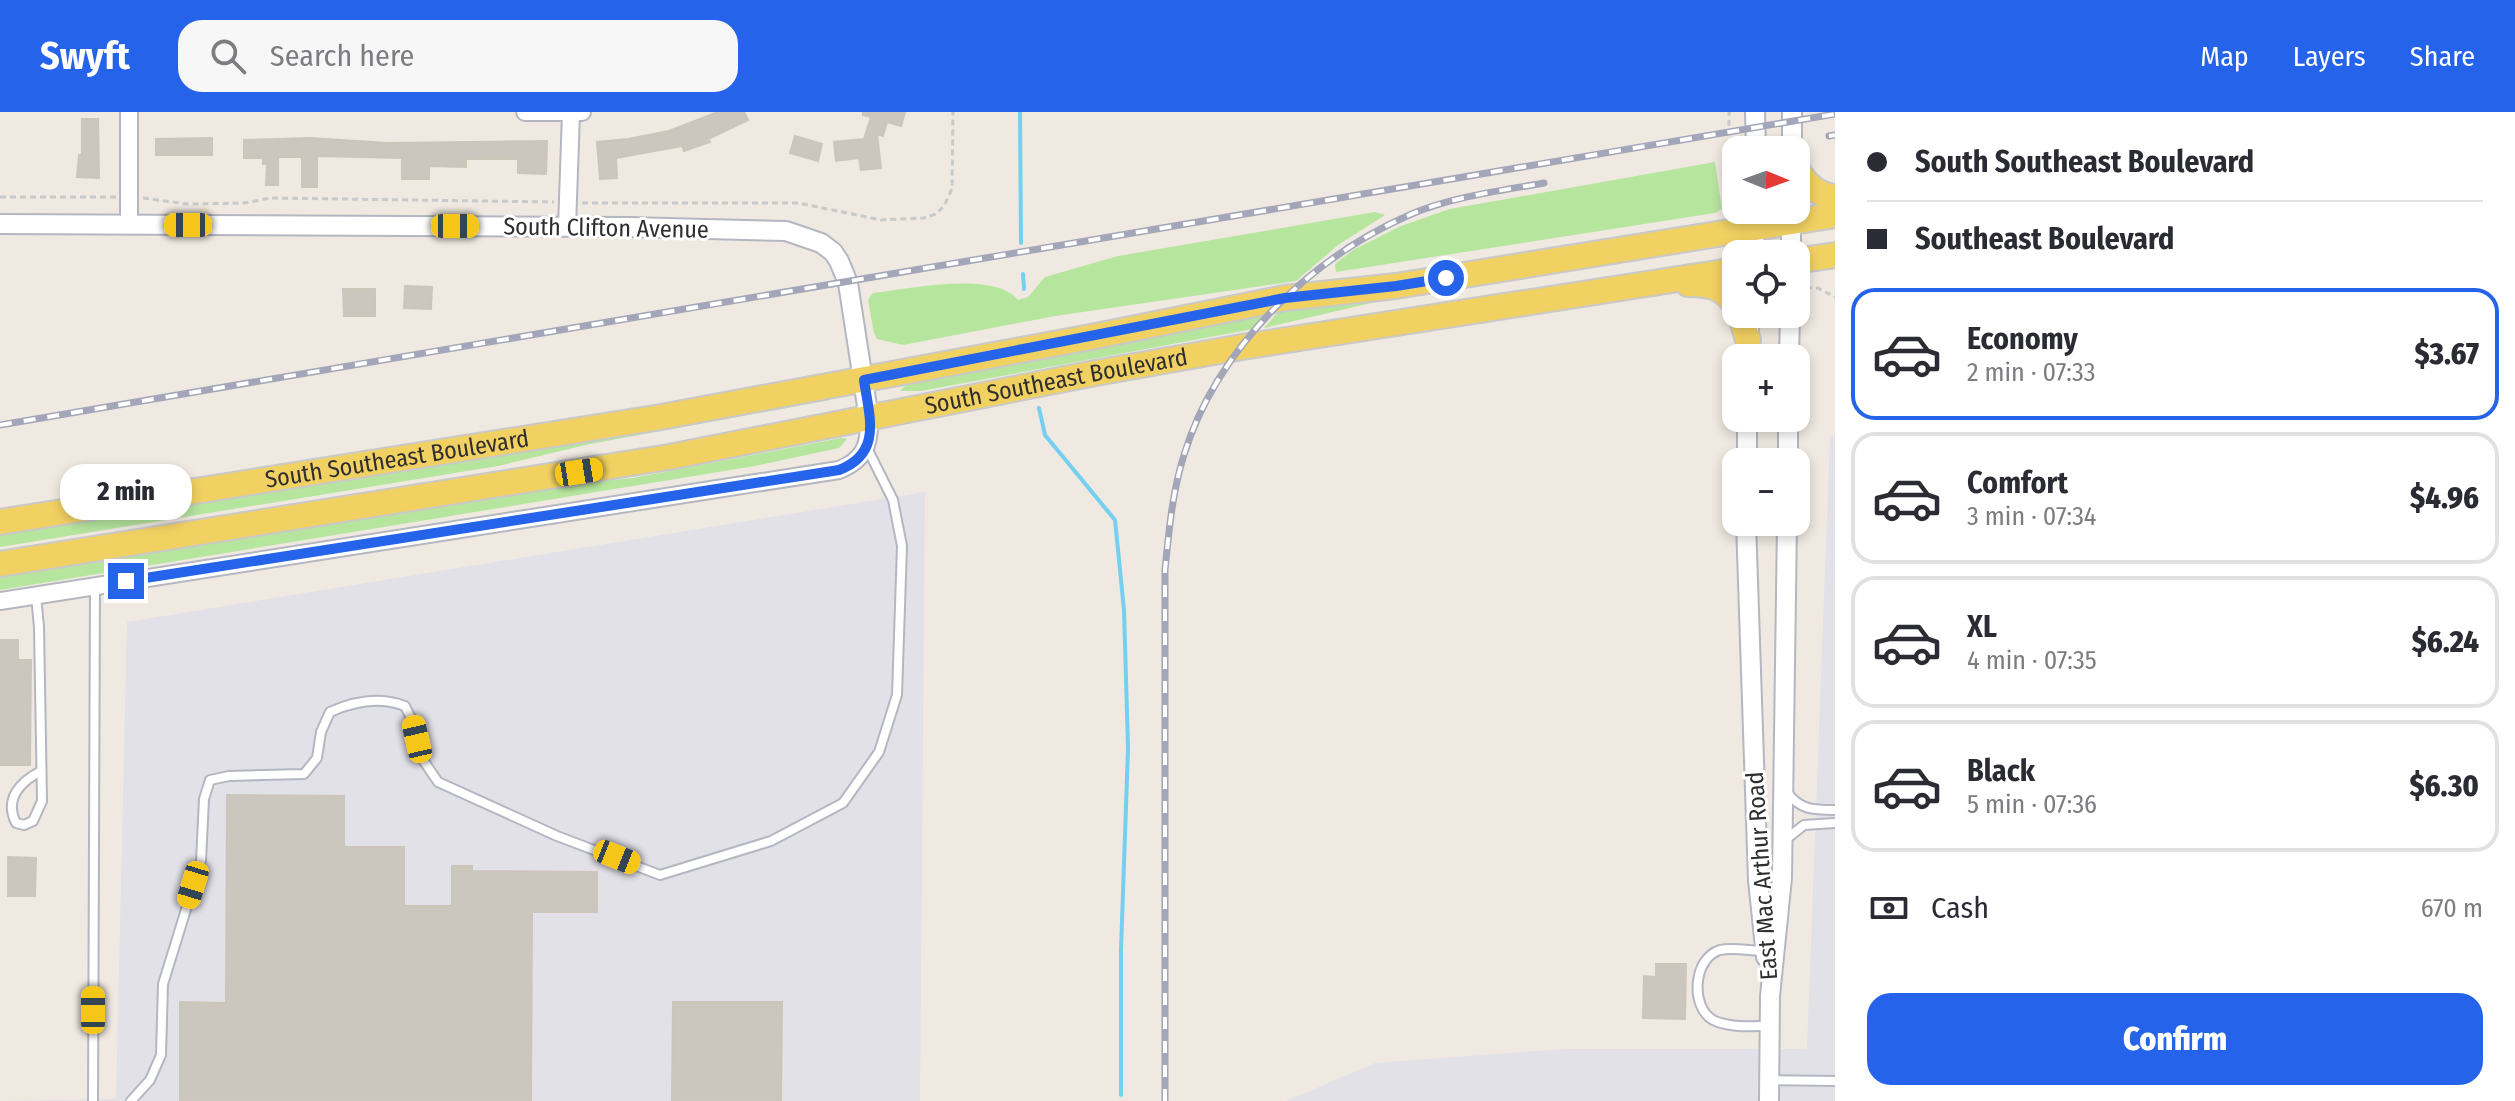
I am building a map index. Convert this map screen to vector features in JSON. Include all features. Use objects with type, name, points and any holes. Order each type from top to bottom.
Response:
[{"type":"main road","points":[[1810,186],[1825,196],[1835,197]]},
{"type":"main road","name":"South Southeast Boulevard","points":[[1810,216],[1835,215]]},
{"type":"main road","name":"South Southeast Boulevard","points":[[0,522],[661,417],[1285,298],[1396,286],[1729,233],[1746,224]]},
{"type":"main road","points":[[1810,259],[1835,255]]},
{"type":"main road","name":"South Southeast Boulevard","points":[[0,564],[654,460],[1242,347],[1722,272]]},
{"type":"main road","points":[[1650,283],[1703,284],[1722,291]]},
{"type":"street","points":[[129,112],[129,225]]},
{"type":"street","points":[[525,112],[582,112]]},
{"type":"street","points":[[1755,112],[1756,136]]},
{"type":"street","points":[[1792,112],[1792,136]]},
{"type":"street","points":[[567,227],[571,113]]},
{"type":"street","name":"South Clifton Avenue","points":[[0,224],[567,227],[776,231],[807,237],[833,252],[848,283],[869,419]]},
{"type":"street","points":[[0,601],[839,470],[852,465],[867,448],[869,419]]},
{"type":"street","name":"East Mac Arthur Road","points":[[1746,536],[1758,880],[1770,996]]},
{"type":"street","name":"East Mac Arthur Road","points":[[1770,996],[1782,878],[1787,536]]},
{"type":"street","points":[[1769,1101],[1770,996]]},
{"type":"lane","points":[[131,1101],[150,1080],[161,1055],[163,984],[201,861],[204,799],[210,780],[229,776],[304,774],[317,758],[321,732],[330,712],[351,703],[389,700],[405,706],[413,722],[421,757],[438,782],[557,836],[660,875],[771,841],[843,803],[879,752],[897,695],[902,546],[893,500],[867,448]]},
{"type":"lane","points":[[93,1101],[95,586]]},
{"type":"lane","points":[[36,595],[39,627],[41,771],[40,809],[33,821],[24,825],[16,823],[11,805],[15,792],[25,780],[41,771]]},
{"type":"lane","points":[[1783,783],[1788,794],[1800,806],[1835,810]]},
{"type":"lane","points":[[1782,844],[1804,825],[1835,823]]},
{"type":"lane","points":[[1765,951],[1724,950],[1715,953],[1704,964],[1699,975],[1699,1000],[1706,1014],[1717,1022],[1770,1026]]},
{"type":"lane","points":[[1769,1080],[1835,1081]]},
{"type":"path","points":[[0,197],[162,198],[187,204],[245,203],[270,198],[798,203],[881,220],[924,218],[936,214],[944,206],[952,189],[953,112]]},
{"type":"path","points":[[1729,112],[1729,143],[1723,173],[1729,233]]},
{"type":"path","points":[[1810,288],[1818,288],[1835,297]]},
{"type":"shaded area","points":[[1835,436],[1835,1101],[1286,1101],[1375,1063],[1565,1049],[1807,1049],[1830,437]]},
{"type":"shaded area","points":[[925,492],[920,1101],[0,1101],[116,1099],[127,622]]},
{"type":"green space","points":[[1715,162],[1722,209],[1715,213],[1336,272],[1335,264],[1353,250],[1401,226],[1450,209]]},
{"type":"green space","points":[[1375,212],[1385,215],[1338,245],[1296,281],[1055,316],[903,345],[877,339],[874,333],[868,300],[873,293],[971,284],[1007,291],[1018,300],[1028,297],[1045,277],[1118,256]]},
{"type":"green space","points":[[1419,292],[1264,328],[1280,310]]},
{"type":"green space","points":[[1268,311],[1253,329],[921,391],[900,391],[906,385]]},
{"type":"green space","points":[[806,398],[830,400],[590,444],[498,466],[0,547],[0,531]]},
{"type":"green space","points":[[847,439],[839,448],[755,466],[0,590],[0,574],[580,483],[633,478]]},
{"type":"building","points":[[718,112],[744,112],[748,120],[708,139],[710,142],[684,151],[682,146],[616,158],[617,178],[600,179],[597,142],[669,131]]},
{"type":"building","points":[[863,112],[905,112],[901,126],[887,122],[883,136],[877,134],[881,168],[861,170],[859,158],[836,161],[834,142],[864,139],[871,117],[863,115]]},
{"type":"building","points":[[82,119],[98,119],[99,178],[77,177],[79,155],[82,155]]},
{"type":"building","points":[[795,136],[822,144],[818,161],[790,153]]},
{"type":"building","points":[[212,138],[212,155],[156,155],[156,139]]},
{"type":"building","points":[[310,138],[388,143],[547,141],[546,174],[518,173],[518,159],[466,159],[466,167],[429,166],[429,179],[402,179],[402,158],[317,156],[317,187],[302,187],[302,157],[278,157],[278,185],[266,185],[267,164],[263,164],[263,158],[244,158],[244,140]]},
{"type":"building","points":[[405,286],[432,287],[431,309],[404,308]]},
{"type":"building","points":[[343,289],[375,289],[375,316],[344,316]]},
{"type":"building","points":[[0,640],[18,640],[18,660],[31,660],[30,765],[0,765]]},
{"type":"building","points":[[227,795],[344,796],[344,847],[404,847],[404,906],[452,906],[452,866],[472,866],[472,871],[597,872],[597,912],[532,912],[531,1101],[180,1101],[180,1002],[226,1003]]},
{"type":"building","points":[[8,857],[36,858],[35,896],[8,896]]},
{"type":"building","points":[[1656,964],[1686,964],[1685,1019],[1643,1018],[1644,976],[1656,977]]},
{"type":"building","points":[[673,1002],[782,1002],[781,1101],[672,1101]]},
{"type":"waterway","points":[[1020,112],[1021,243]]},
{"type":"waterway","points":[[1023,274],[1024,289]]},
{"type":"waterway","points":[[1039,408],[1045,435],[1115,520],[1124,610],[1128,748],[1121,950],[1121,1095]]},
{"type":"railway","points":[[0,425],[1835,114]]},
{"type":"railway","points":[[1829,136],[1835,135]]},
{"type":"railway","points":[[1165,1101],[1165,570],[1177,484],[1199,416],[1218,380],[1270,313],[1301,283],[1335,257],[1370,235],[1423,209],[1474,195],[1544,183]]},
{"type":"route","points":[[126,581],[839,470],[852,465],[867,448],[870,437],[864,380],[1285,298],[1446,278]]}]
